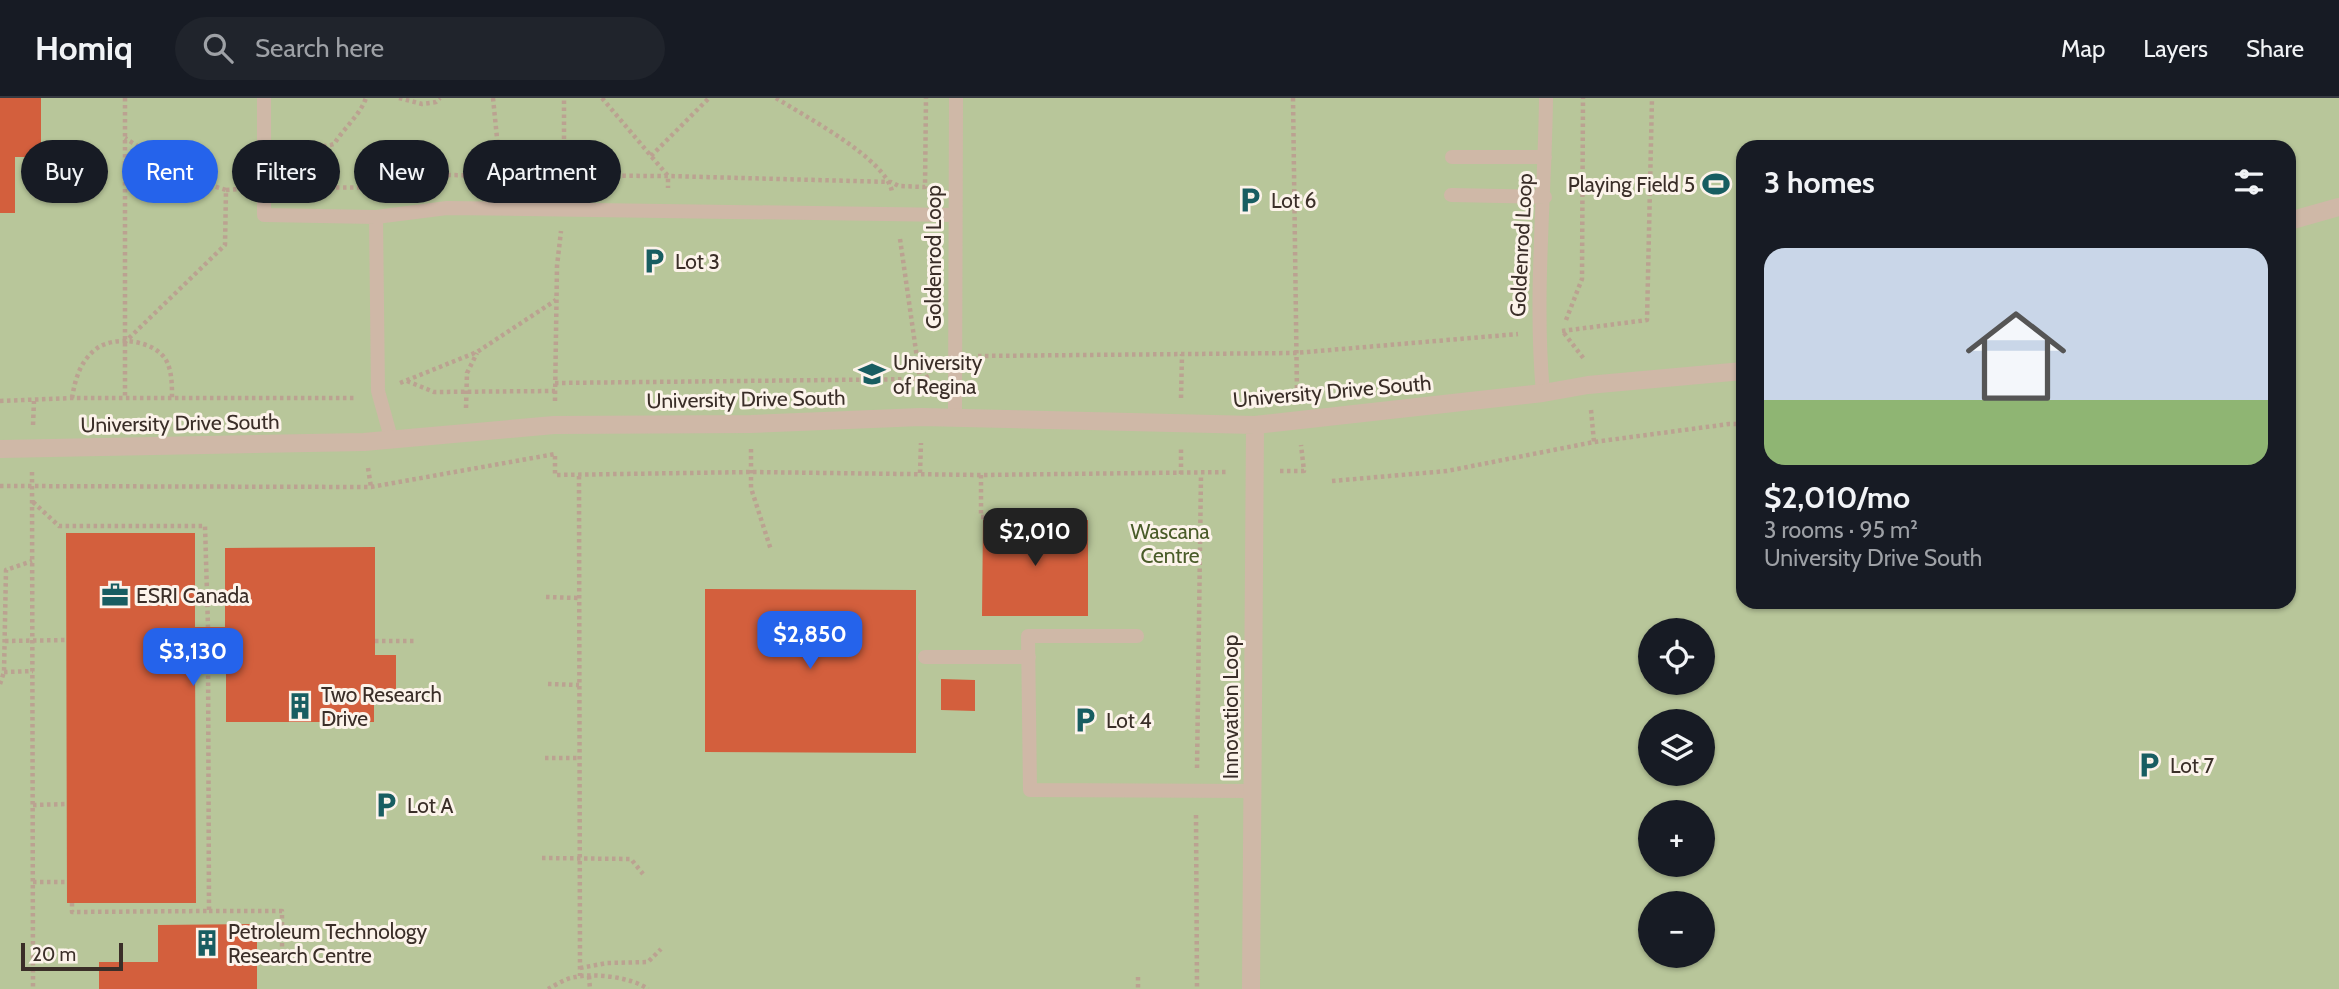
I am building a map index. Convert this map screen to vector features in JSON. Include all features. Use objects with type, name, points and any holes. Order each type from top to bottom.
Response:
[{"type":"street","points":[[2296,219],[2339,207]]},
{"type":"street","name":"University Drive South","points":[[0,449],[364,442],[554,425],[751,424],[955,416],[1255,425],[1542,393],[1588,385],[1736,372]]},
{"type":"street","name":"Innovation Loop","points":[[1251,989],[1255,425]]},
{"type":"lane","points":[[264,98],[264,140]]},
{"type":"lane","name":"Goldenrod Loop","points":[[955,416],[956,98]]},
{"type":"lane","name":"Goldenrod Loop","points":[[1542,393],[1537,332],[1545,197],[1546,98]]},
{"type":"lane","points":[[1452,157],[1545,157]]},
{"type":"lane","points":[[1451,195],[1545,197]]},
{"type":"lane","points":[[264,203],[264,215],[376,217],[447,208],[954,215]]},
{"type":"lane","points":[[376,217],[378,391],[391,438]]},
{"type":"lane","points":[[1137,635],[1028,635],[1030,790],[1252,791]]},
{"type":"lane","points":[[925,657],[1029,657]]},
{"type":"path","points":[[125,98],[125,398]]},
{"type":"path","points":[[336,140],[345,125],[358,114],[366,98]]},
{"type":"path","points":[[399,98],[422,104],[436,102],[440,98]]},
{"type":"path","points":[[493,98],[497,140]]},
{"type":"path","points":[[564,98],[564,140]]},
{"type":"path","points":[[601,98],[668,176],[668,210]]},
{"type":"path","points":[[651,156],[709,98]]},
{"type":"path","points":[[776,98],[853,148],[876,165],[891,182],[899,186],[925,187],[926,98]]},
{"type":"path","points":[[564,203],[556,300],[555,475],[751,472],[1201,474],[1304,471],[1294,352],[1293,98]]},
{"type":"path","points":[[1562,331],[1582,279],[1583,98]]},
{"type":"path","points":[[555,383],[922,379],[979,355],[1294,352],[1562,331],[1647,320],[1652,98]]},
{"type":"path","points":[[125,138],[185,177],[232,190]]},
{"type":"path","points":[[340,187],[410,187],[427,175],[463,175]]},
{"type":"path","points":[[621,176],[891,182]]},
{"type":"path","points":[[891,182],[922,379],[920,473]]},
{"type":"path","points":[[124,343],[225,245],[226,190]]},
{"type":"path","points":[[0,401],[72,398],[355,398],[477,352],[556,300]]},
{"type":"path","points":[[1562,331],[1583,355]]},
{"type":"path","points":[[72,398],[79,370],[96,349],[108,344],[124,343],[148,345],[160,352],[170,371],[172,398]]},
{"type":"path","points":[[407,380],[435,392],[555,391]]},
{"type":"path","points":[[33,989],[34,401]]},
{"type":"path","points":[[751,424],[751,488],[771,550]]},
{"type":"path","points":[[1332,481],[1447,471],[1594,442],[1736,424]]},
{"type":"path","points":[[0,486],[371,487],[555,454]]},
{"type":"path","points":[[1197,989],[1196,791],[1201,474]]},
{"type":"path","points":[[981,475],[981,517],[999,517]]},
{"type":"path","points":[[579,476],[580,976]]},
{"type":"path","points":[[32,502],[60,526],[205,526],[208,627]]},
{"type":"path","points":[[0,684],[4,672],[6,570],[32,561]]},
{"type":"path","points":[[546,597],[579,598]]},
{"type":"path","points":[[5,641],[67,640]]},
{"type":"path","points":[[374,641],[417,641]]},
{"type":"path","points":[[208,648],[209,911]]},
{"type":"path","points":[[4,672],[33,671]]},
{"type":"path","points":[[548,684],[579,685]]},
{"type":"path","points":[[545,758],[579,758]]},
{"type":"path","points":[[33,805],[67,804]]},
{"type":"path","points":[[542,858],[631,859],[643,874]]},
{"type":"path","points":[[33,882],[67,882]]},
{"type":"path","points":[[72,902],[72,912],[282,911],[282,953]]},
{"type":"path","points":[[580,968],[607,963],[648,962],[661,948]]},
{"type":"path","points":[[548,989],[580,976],[621,979],[648,989]]},
{"type":"path","points":[[589,976],[590,989]]},
{"type":"path","points":[[1138,977],[1138,989]]},
{"type":"green space","name":"Wascana Centre","points":[[0,98],[2339,98],[2339,989],[0,989]]},
{"type":"building","points":[[0,98],[41,98],[41,140],[21,140],[21,157],[15,157],[15,213],[0,213]]},
{"type":"building","points":[[983,520],[1088,520],[1088,616],[982,616]]},
{"type":"building","name":"Two Research Drive","points":[[66,533],[195,533],[195,627],[225,627],[225,548],[375,547],[375,655],[396,655],[396,691],[374,691],[374,722],[226,722],[226,648],[195,648],[196,903],[67,903]]},
{"type":"building","points":[[705,589],[916,590],[916,753],[705,752]]},
{"type":"building","points":[[941,679],[975,680],[975,711],[941,710]]},
{"type":"building","name":"Petroleum Technology Research Centre","points":[[257,924],[257,989],[99,989],[99,962],[158,962],[158,925]]},
{"type":"place","name":"Playing Field 5","points":[[1716,184]]},
{"type":"place","name":"Lot 6","points":[[1250,200]]},
{"type":"place","name":"Lot 3","points":[[654,261]]},
{"type":"place","name":"University of Regina","points":[[872,374]]},
{"type":"place","name":"ESRI Canada","points":[[115,595]]},
{"type":"place","name":"Two Research Drive","points":[[300,706]]},
{"type":"place","name":"Lot 4","points":[[1085,720]]},
{"type":"place","name":"Lot 7","points":[[2149,765]]},
{"type":"place","name":"Lot A","points":[[386,805]]},
{"type":"place","name":"Petroleum Technology Research Centre","points":[[207,943]]}]
